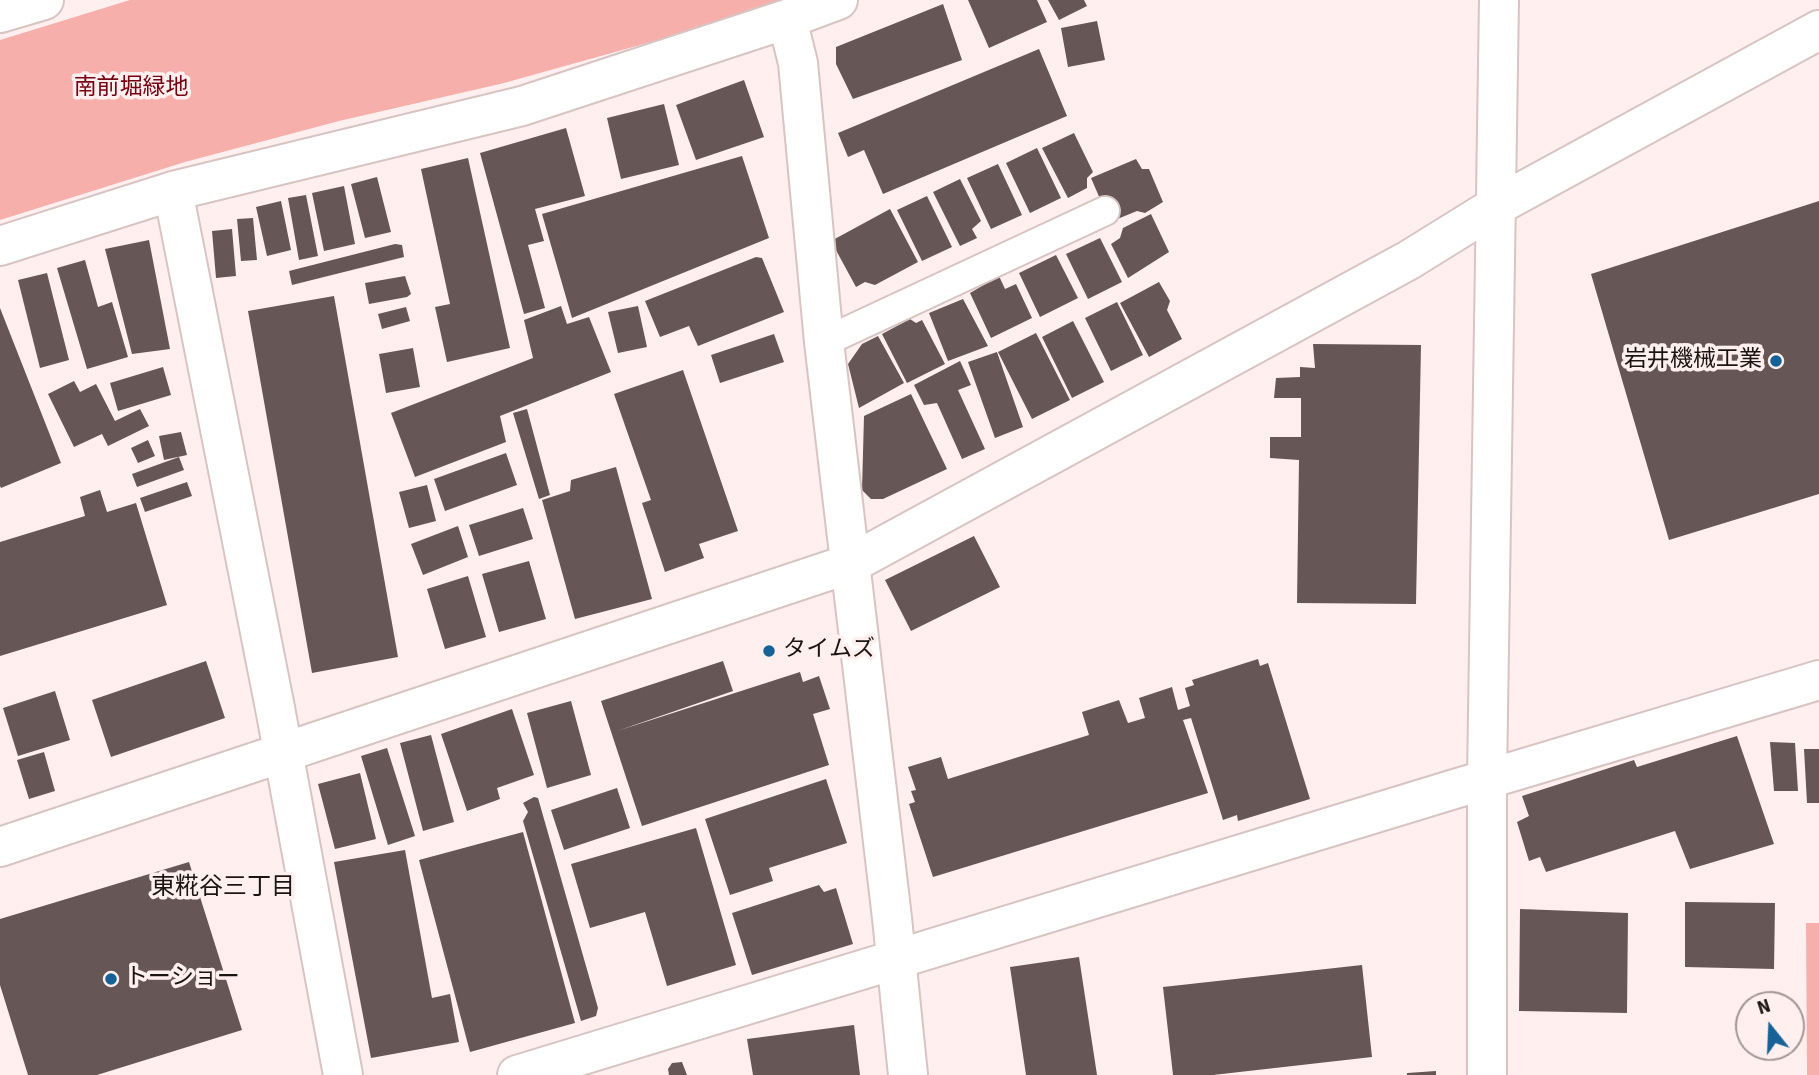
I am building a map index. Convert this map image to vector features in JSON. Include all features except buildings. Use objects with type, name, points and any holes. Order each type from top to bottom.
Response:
[{"type":"street","points":[[0,13],[44,0]]},
{"type":"street","points":[[0,247],[173,191],[522,106],[838,0]]},
{"type":"street","points":[[1488,1075],[1487,778],[1499,0]]},
{"type":"street","points":[[786,19],[798,63],[824,342],[852,562],[908,1075]]},
{"type":"street","points":[[0,847],[852,562],[1409,260],[1496,206],[1819,30]]},
{"type":"street","points":[[173,191],[343,1075]]},
{"type":"street","points":[[517,1075],[897,961],[1487,778],[1819,680]]},
{"type":"lane","points":[[824,342],[1105,211]]},
{"type":"green space","name":"南前堀緑地","points":[[130,0],[780,0],[683,33],[504,83],[339,121],[185,162],[0,220],[0,40]]},
{"type":"green space","points":[[1806,923],[1819,923],[1819,1075],[1807,1075]]},
{"type":"place","name":"岩井機械工業","points":[[1776,361]]},
{"type":"place","name":"タイムズ","points":[[769,651]]},
{"type":"place","name":"トーショー","points":[[111,979]]},
{"type":"district","name":"東糀谷三丁目","points":[[223,889]]}]
